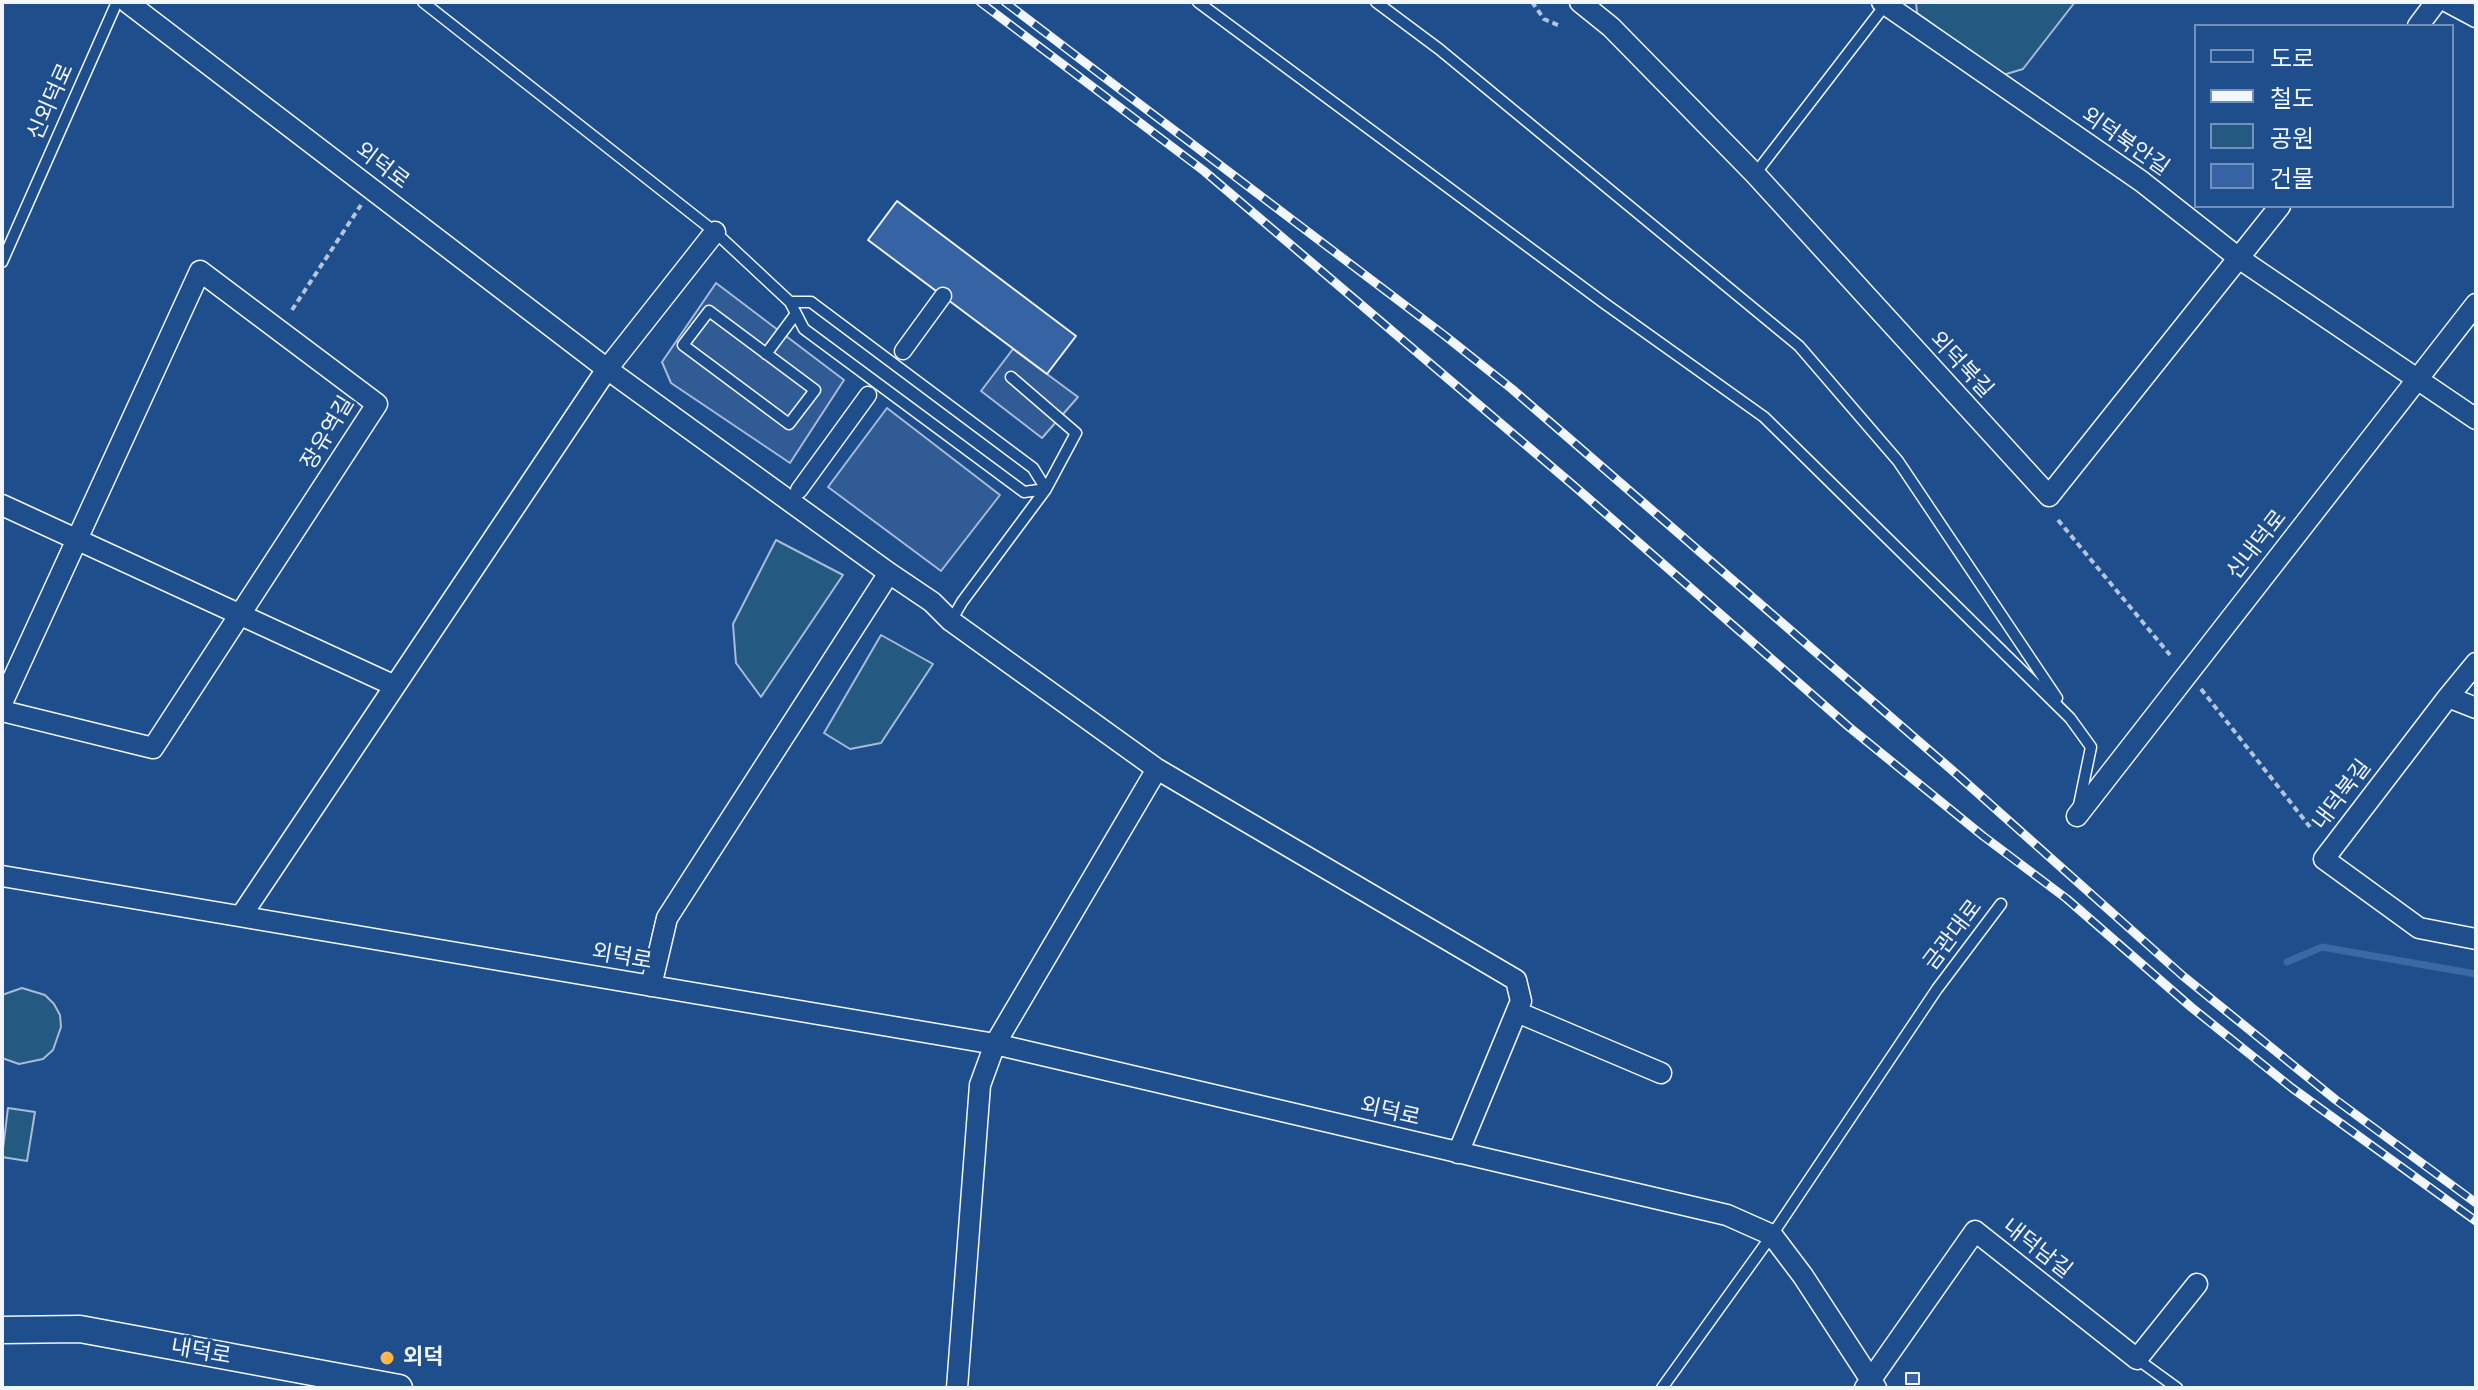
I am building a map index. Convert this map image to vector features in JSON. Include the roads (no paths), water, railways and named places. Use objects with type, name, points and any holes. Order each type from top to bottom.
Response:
[{"type":"street","name":"외덕로","points":[[127,2],[607,369],[932,602],[951,621],[1157,769],[1516,980],[1521,1001],[1517,1012]]},
{"type":"street","name":"외덕북길","points":[[1580,2],[1611,27],[1755,174],[2049,496],[2278,208]]},
{"type":"street","points":[[2420,24],[2436,2]]},
{"type":"street","points":[[2448,2],[2476,17]]},
{"type":"street","name":"외덕북안길","points":[[1885,3],[2141,181],[2240,259],[2418,378]]},
{"type":"street","points":[[241,916],[607,369],[715,232]]},
{"type":"street","name":"장유역길","points":[[2,703],[200,271],[377,404],[153,748],[2,711]]},
{"type":"street","points":[[903,351],[943,296]]},
{"type":"street","name":"신내덕로","points":[[2077,816],[2476,304]]},
{"type":"street","points":[[2418,378],[2476,419]]},
{"type":"street","points":[[799,490],[868,395]]},
{"type":"street","points":[[2,505],[395,686]]},
{"type":"street","points":[[651,986],[667,918],[889,573]]},
{"type":"street","name":"내덕북길","points":[[2476,663],[2324,859],[2419,928],[2476,939]]},
{"type":"street","points":[[2448,697],[2476,708]]},
{"type":"street","points":[[957,1388],[980,1085],[995,1044],[1157,769]]},
{"type":"street","name":"외덕로","points":[[2,876],[995,1044],[1727,1215],[1772,1235]]},
{"type":"street","points":[[1458,1153],[1517,1012],[1661,1073]]},
{"type":"street","name":"내덕남길","points":[[1772,1235],[1803,1276],[1871,1385],[1975,1231],[2137,1359]]},
{"type":"street","points":[[2137,1359],[2197,1284]]},
{"type":"street","name":"내덕로","points":[[2,1330],[80,1329],[399,1388]]},
{"type":"lane","name":"신외덕로","points":[[2,262],[117,2]]},
{"type":"lane","points":[[423,2],[715,232],[790,302],[804,329],[1024,492],[1046,489]]},
{"type":"lane","points":[[1198,2],[1604,303],[1764,417],[2070,718]]},
{"type":"lane","points":[[1376,2],[1439,49],[1799,346],[1898,461],[2091,747],[2077,816]]},
{"type":"lane","points":[[1755,174],[1885,3]]},
{"type":"lane","points":[[790,302],[811,302],[1033,468],[1046,489]]},
{"type":"lane","points":[[709,311],[766,354],[815,390],[789,424],[683,345],[709,311]]},
{"type":"lane","points":[[766,354],[795,315]]},
{"type":"lane","points":[[951,621],[1046,489],[1076,433],[1011,377]]},
{"type":"lane","name":"금관대로","points":[[1662,1388],[1772,1235],[1937,989],[2001,904]]},
{"type":"lane","name":"내덕남길","points":[[2137,1359],[2177,1388]]},
{"type":"waterway","points":[[2287,962],[2322,947],[2476,974]]},
{"type":"railway","points":[[980,2],[1204,171],[1573,485],[1849,727],[1983,836],[2067,899],[2191,1007],[2292,1088],[2476,1221]]},
{"type":"railway","points":[[1005,2],[1512,389],[1953,771],[2183,976],[2336,1100],[2476,1203]]},
{"type":"place","name":"외덕","points":[[387,1358]]}]
